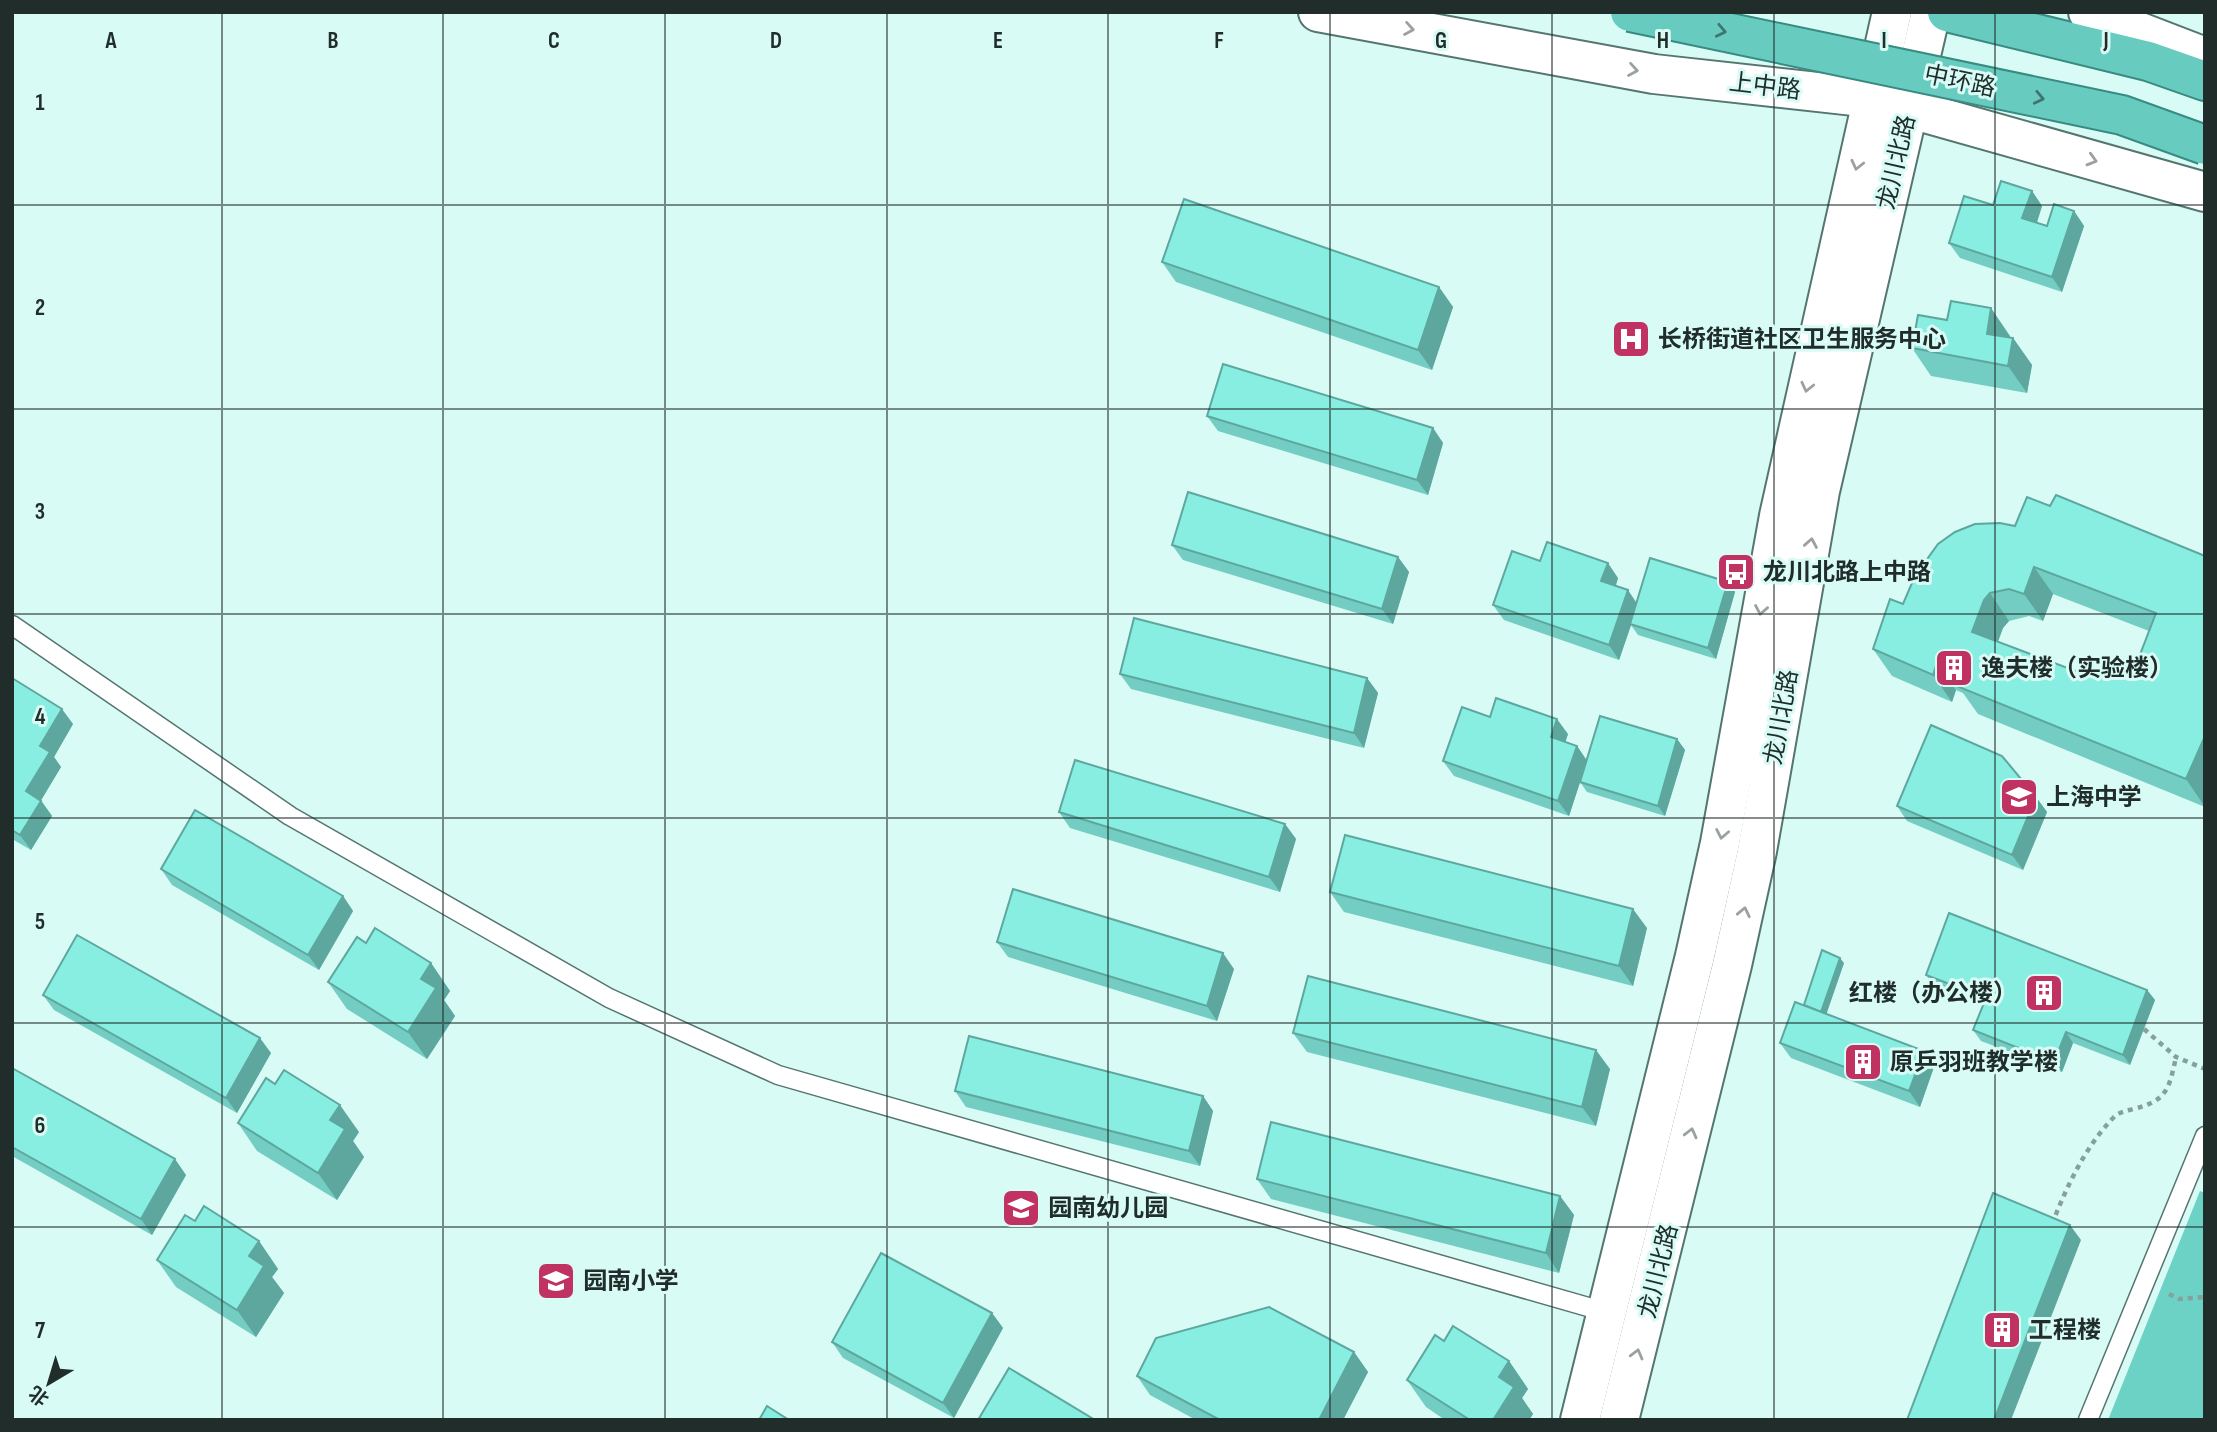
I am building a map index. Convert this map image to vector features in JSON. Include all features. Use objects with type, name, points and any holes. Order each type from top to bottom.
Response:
[{"type":"highway","name":"中环路","points":[[1630,12],[2122,115],[2205,145]]},
{"type":"highway","points":[[1947,12],[2148,61],[2205,81]]},
{"type":"street","name":"上中路","points":[[1318,12],[1654,74],[1872,98],[2205,192]]},
{"type":"street","name":"龙川北路","points":[[1580,1420],[1609,1313],[1720,843],[1779,516],[1892,12]]},
{"type":"street","name":"龙川北路","points":[[1619,1420],[1738,939],[1757,851],[1820,491],[1931,12]]},
{"type":"street","points":[[2088,12],[2205,57]]},
{"type":"lane","points":[[12,625],[289,816],[609,998],[778,1075],[1609,1313]]},
{"type":"lane","points":[[2088,1420],[2146,1282],[2198,1176],[2205,1136]]},
{"type":"path","points":[[2144,1029],[2176,1057],[2205,1069]]},
{"type":"path","points":[[2050,1228],[2066,1189],[2096,1137],[2117,1114],[2155,1104],[2170,1086],[2176,1057]]},
{"type":"path","points":[[2146,1282],[2179,1299],[2205,1297]]},
{"type":"shaded area","points":[[2200,1191],[2205,1193],[2205,1420],[2108,1420]]},
{"type":"building","points":[[2001,181],[2032,191],[2022,218],[2047,226],[2054,204],[2074,211],[2052,277],[1949,243],[1964,196],[1993,205]]},
{"type":"building","points":[[1184,199],[1439,287],[1418,350],[1162,262]]},
{"type":"building","points":[[1951,301],[1991,308],[1987,334],[2013,338],[2008,366],[1912,348],[1918,315],[1947,320]]},
{"type":"building","points":[[1223,364],[1433,428],[1417,480],[1207,416]]},
{"type":"building","points":[[1188,492],[1398,557],[1382,609],[1172,545]]},
{"type":"building","name":"逸夫楼（实验楼）","points":[[2056,495],[2205,556],[2205,736],[2186,779],[1959,687],[1963,674],[1937,663],[1933,675],[1873,649],[1890,599],[1903,604],[1915,576],[1938,544],[1955,532],[1975,524],[2000,523],[2015,526],[2027,497],[2050,506]],"holes":[[[2034,567],[2156,613],[2134,670],[2102,658],[2094,678],[1972,632],[1984,600],[1990,593],[2009,589],[2024,594]]]},
{"type":"building","points":[[1547,542],[1608,563],[1601,581],[1628,590],[1609,645],[1493,605],[1512,551],[1540,561]]},
{"type":"building","points":[[1650,558],[1728,582],[1708,648],[1630,624]]},
{"type":"building","points":[[1134,618],[1367,678],[1354,733],[1120,674]]},
{"type":"building","points":[[12,678],[62,709],[40,746],[50,752],[26,791],[41,801],[20,835],[12,830]]},
{"type":"building","points":[[1496,698],[1557,719],[1551,737],[1577,746],[1558,801],[1443,761],[1462,707],[1490,717]]},
{"type":"building","points":[[1600,716],[1677,739],[1658,806],[1580,782]]},
{"type":"building","points":[[1931,725],[2002,756],[2036,797],[2012,855],[1897,806]]},
{"type":"building","points":[[1075,760],[1285,824],[1269,877],[1059,812]]},
{"type":"building","points":[[195,810],[343,896],[308,955],[161,869]]},
{"type":"building","points":[[1345,835],[1633,909],[1619,966],[1330,892]]},
{"type":"building","points":[[1013,889],[1223,953],[1207,1006],[997,942]]},
{"type":"building","name":"红楼（办公楼）","points":[[1949,913],[2147,990],[2123,1055],[2066,1032],[2054,1062],[1973,1030],[1986,998],[1926,975]]},
{"type":"building","points":[[375,928],[431,963],[421,979],[436,988],[408,1032],[328,982],[357,937],[366,943]]},
{"type":"building","points":[[77,935],[260,1038],[226,1098],[43,995]]},
{"type":"building","points":[[1822,950],[1840,958],[1821,1012],[1804,1005]]},
{"type":"building","points":[[1308,976],[1596,1050],[1582,1107],[1293,1033]]},
{"type":"building","name":"原乒羽班教学楼","points":[[1795,1002],[1924,1051],[1909,1091],[1780,1043]]},
{"type":"building","points":[[969,1036],[1203,1096],[1189,1151],[955,1091]]},
{"type":"building","points":[[12,1068],[175,1159],[141,1219],[12,1147]]},
{"type":"building","points":[[284,1070],[340,1105],[330,1120],[345,1129],[318,1173],[238,1123],[266,1078],[275,1084]]},
{"type":"building","points":[[1271,1122],[1560,1196],[1546,1253],[1257,1179]]},
{"type":"building","name":"工程楼","points":[[1993,1193],[2070,1225],[1994,1420],[1907,1420]]},
{"type":"building","points":[[204,1206],[259,1241],[249,1256],[264,1266],[237,1310],[157,1260],[185,1215],[195,1221]]},
{"type":"building","points":[[881,1253],[992,1313],[943,1403],[832,1342]]},
{"type":"building","points":[[1269,1307],[1354,1352],[1319,1420],[1220,1420],[1137,1376],[1156,1338]]},
{"type":"building","points":[[1453,1326],[1509,1361],[1499,1377],[1514,1387],[1493,1420],[1470,1420],[1407,1380],[1435,1335],[1444,1341]]},
{"type":"building","points":[[1009,1368],[1095,1420],[978,1420]]},
{"type":"building","points":[[767,1406],[789,1420],[759,1420]]},
{"type":"place","name":"长桥街道社区卫生服务中心","points":[[1631,339]]},
{"type":"place","name":"龙川北路上中路","points":[[1736,572]]},
{"type":"place","name":"逸夫楼（实验楼）","points":[[1954,668]]},
{"type":"place","name":"上海中学","points":[[2019,797]]},
{"type":"place","name":"红楼（办公楼）","points":[[2044,993]]},
{"type":"place","name":"原乒羽班教学楼","points":[[1863,1062]]},
{"type":"place","name":"园南幼儿园","points":[[1021,1208]]},
{"type":"place","name":"园南小学","points":[[556,1281]]},
{"type":"place","name":"工程楼","points":[[2002,1330]]}]
